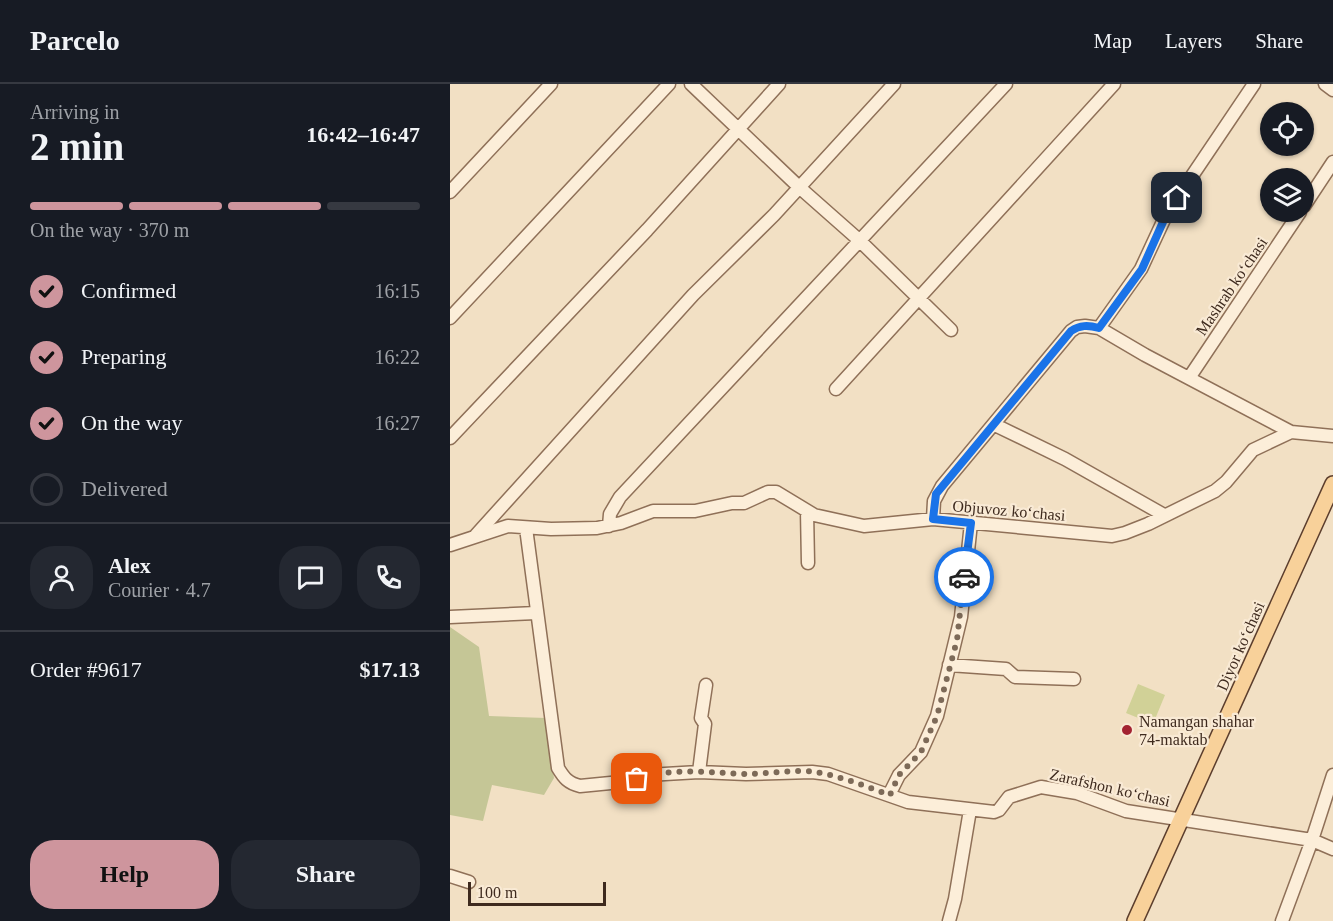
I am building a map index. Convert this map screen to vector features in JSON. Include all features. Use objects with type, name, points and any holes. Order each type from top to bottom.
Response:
[{"type":"main road","name":"Diyor koʻchasi","points":[[1135,921],[1333,484]]},
{"type":"street","points":[[450,192],[551,84]]},
{"type":"street","points":[[450,318],[669,84]]},
{"type":"street","points":[[691,84],[799,187],[859,240],[951,330]]},
{"type":"street","points":[[450,438],[647,230],[779,84]]},
{"type":"street","points":[[475,536],[693,296],[799,187],[894,84]]},
{"type":"street","points":[[609,525],[610,514],[620,497],[1006,84]]},
{"type":"street","points":[[836,389],[1114,84]]},
{"type":"street","points":[[1099,328],[1142,269],[1167,213],[1254,84]]},
{"type":"street","points":[[1325,84],[1333,90]]},
{"type":"street","points":[[1314,191],[1333,162]]},
{"type":"street","name":"Mashrab koʻchasi","points":[[1189,378],[1293,222]]},
{"type":"street","points":[[933,519],[934,501],[942,486],[1071,331],[1077,327],[1099,328],[1291,432],[1333,436]]},
{"type":"street","points":[[994,425],[1065,459],[1164,515]]},
{"type":"street","name":"Objuvoz koʻchasi","points":[[450,544],[508,526],[587,528],[621,523],[653,511],[695,511],[732,503],[744,503],[768,492],[776,492],[814,515],[864,526],[933,519],[1112,536],[1125,533],[1220,488],[1253,450],[1291,432]]},
{"type":"street","points":[[807,511],[808,563]]},
{"type":"street","points":[[890,795],[899,775],[921,752],[937,716],[957,640],[971,523]]},
{"type":"street","points":[[450,617],[536,613],[526,528]]},
{"type":"street","name":"Zarafshon koʻchasi","points":[[536,613],[558,768],[563,777],[572,784],[580,786],[631,781],[648,775],[699,772],[746,774],[812,772],[835,776],[908,802],[994,812],[999,810],[1009,797],[1041,787],[1077,793],[1126,811],[1312,840],[1333,849]]},
{"type":"street","points":[[949,665],[1006,669],[1015,677],[1074,679]]},
{"type":"street","points":[[699,772],[705,731],[705,724],[700,718],[706,684]]},
{"type":"street","points":[[1282,921],[1333,776]]},
{"type":"street","points":[[949,921],[955,899],[970,810]]},
{"type":"street","points":[[450,876],[469,882]]},
{"type":"green space","points":[[450,627],[479,647],[489,716],[546,718],[554,778],[544,795],[492,785],[483,821],[450,815]]},
{"type":"green space","points":[[1138,684],[1165,695],[1153,724],[1126,713]]},
{"type":"way so far","points":[[637,779],[648,775],[699,772],[746,774],[812,772],[828,774],[890,795],[899,775],[921,752],[937,716],[957,640],[964,577]]},
{"type":"place","name":"Namangan shahar 74-maktab","points":[[1127,730]]},
{"type":"route","points":[[964,577],[971,523],[933,519],[936,494],[1071,331],[1085,326],[1099,328],[1142,269],[1167,213],[1177,198]]}]
